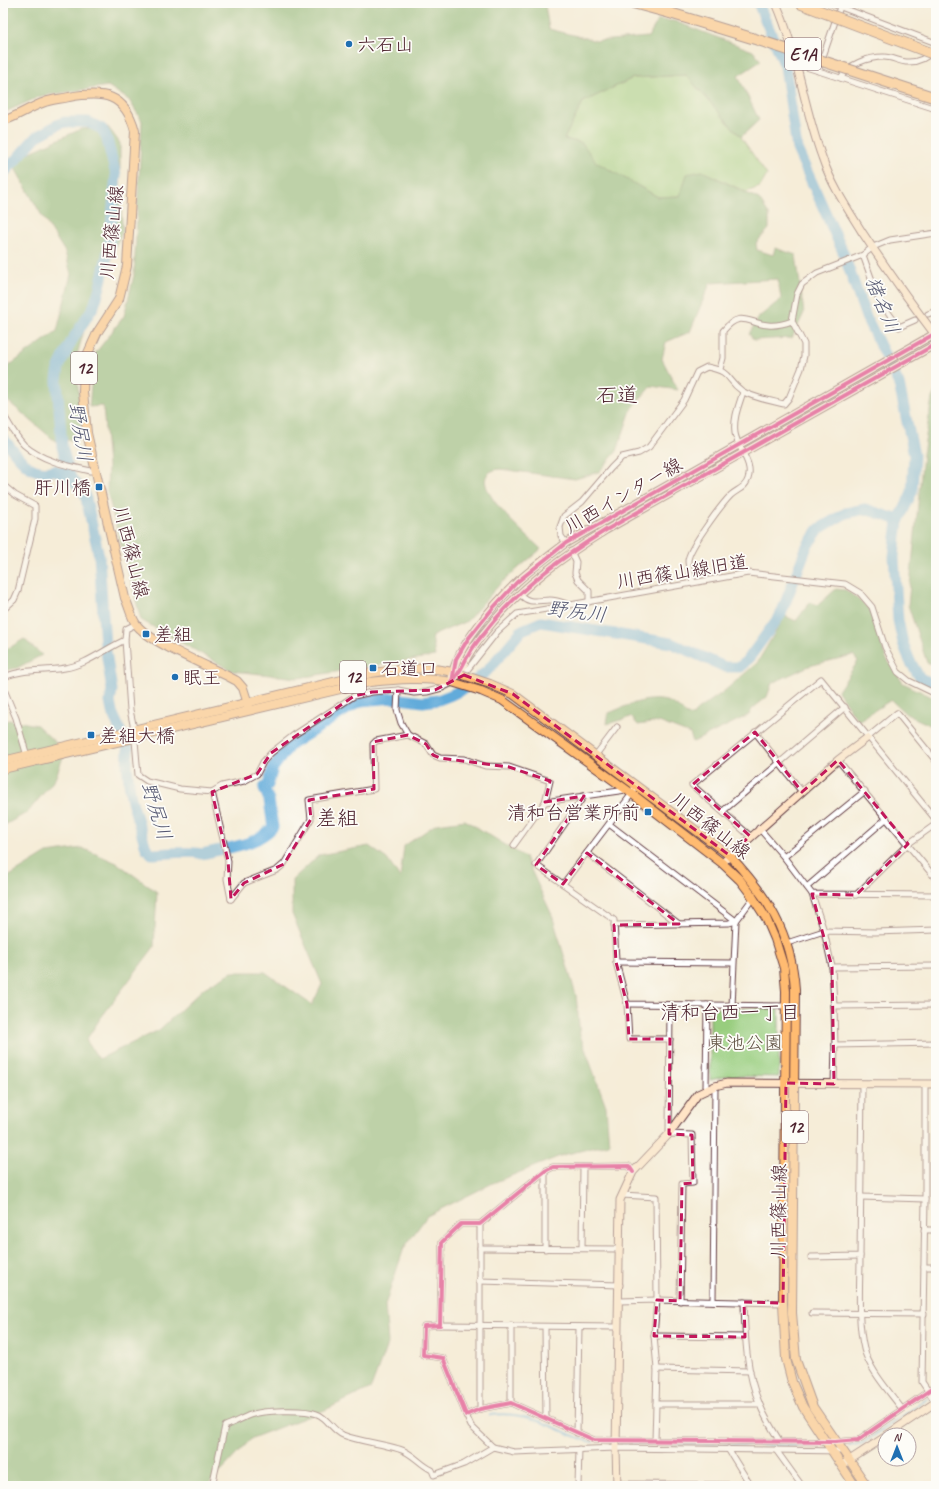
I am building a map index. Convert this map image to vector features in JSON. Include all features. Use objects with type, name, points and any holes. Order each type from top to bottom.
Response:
[{"type":"highway","name":"E1A","points":[[633,3],[755,38],[936,98]]},
{"type":"highway","name":"E1A","points":[[799,3],[936,55]]},
{"type":"main road","name":"川西篠山線","points":[[3,121],[15,117],[45,102],[92,93],[108,95],[122,103],[132,116],[135,131],[127,266],[119,299],[97,332],[84,362],[83,392],[86,433],[96,470],[125,598],[136,624],[146,634],[160,643],[237,680],[243,688],[248,707]]},
{"type":"main road","name":"川西篠山線","points":[[248,707],[371,673],[405,669],[437,669],[456,672],[513,694],[595,756],[632,790],[722,863],[740,880],[766,918],[780,953],[785,981],[786,1084],[783,1302],[786,1359],[792,1382],[803,1407],[824,1442],[842,1465],[855,1486]]},
{"type":"main road","name":"川西篠山線","points":[[3,761],[114,738],[248,707],[370,682],[407,678],[436,679],[482,691],[502,700],[729,855],[769,903],[787,943],[795,990],[793,1337],[796,1360],[813,1407],[835,1442],[868,1486]]},
{"type":"main road","name":"川西篠山線","points":[[3,769],[114,738]]},
{"type":"street","points":[[776,3],[787,28],[810,122],[822,159],[838,194],[900,290],[935,334]]},
{"type":"street","points":[[830,3],[936,43]]},
{"type":"street","points":[[818,71],[840,7]]},
{"type":"street","points":[[841,78],[843,72],[869,59],[884,57],[905,62],[916,61],[926,58],[936,49]]},
{"type":"street","points":[[797,64],[936,109]]},
{"type":"street","points":[[566,543],[561,536],[560,527],[564,516],[582,502],[622,457],[638,453],[649,447],[684,400],[697,372],[707,366],[720,369],[726,373],[734,384],[743,392],[784,404],[789,398],[801,369],[804,356],[804,344],[792,321],[797,294],[802,284],[817,273],[864,255],[873,248],[890,240],[936,233]]},
{"type":"street","points":[[864,255],[879,300],[899,327],[915,320]]},
{"type":"street","points":[[928,314],[936,311]]},
{"type":"street","points":[[720,369],[723,358],[723,331],[727,326],[740,319],[749,319],[766,325],[778,326],[792,321]]},
{"type":"street","name":"川西インター線","points":[[456,672],[456,659],[493,608],[517,582],[566,543],[935,334]]},
{"type":"street","name":"川西インター線","points":[[452,682],[456,672],[493,622],[547,569],[571,551],[936,344]]},
{"type":"street","points":[[693,582],[688,561],[691,549],[726,501],[731,495],[743,487],[749,477],[748,463],[738,445],[735,434],[734,419],[743,392]]},
{"type":"street","points":[[3,414],[24,444],[35,453],[59,464],[90,471],[96,470]]},
{"type":"street","points":[[3,485],[15,496],[35,506],[35,519],[18,591],[14,600],[3,610]]},
{"type":"street","points":[[571,551],[576,562],[575,573],[578,580],[589,590],[589,602]]},
{"type":"street","name":"川西篠山線旧道","points":[[520,594],[524,599],[530,602],[551,600],[570,605],[748,573],[845,584],[860,593],[872,607],[886,647],[898,672],[909,681],[936,694]]},
{"type":"street","points":[[136,624],[126,629],[124,640],[132,734],[138,774],[142,779],[180,790],[212,792],[222,786],[244,781],[257,774],[263,762],[271,753],[354,696],[372,692],[427,692],[451,684],[460,679],[497,632],[517,614],[570,605]]},
{"type":"street","points":[[3,677],[27,670],[65,668],[124,640]]},
{"type":"street","points":[[750,836],[692,785],[821,679],[936,820]]},
{"type":"street","points":[[3,687],[16,718],[27,756]]},
{"type":"street","points":[[398,691],[397,710],[401,723],[408,735],[426,744],[432,755],[440,758],[464,759],[485,766],[509,767],[550,781],[545,802],[514,844]]},
{"type":"street","points":[[723,811],[780,764],[845,707]]},
{"type":"street","points":[[722,863],[759,828],[838,760],[868,738],[897,713],[936,761]]},
{"type":"street","points":[[595,756],[617,731]]},
{"type":"street","points":[[755,732],[802,792]]},
{"type":"street","points":[[212,792],[228,860],[227,879],[231,899],[244,883],[277,870],[284,864],[311,819],[309,800],[374,789],[373,744],[376,741],[408,735]]},
{"type":"street","points":[[838,760],[936,878]]},
{"type":"street","points":[[545,802],[632,790]]},
{"type":"street","points":[[563,884],[588,853],[632,790]]},
{"type":"street","points":[[784,857],[865,791]]},
{"type":"street","points":[[584,796],[536,865],[614,920],[616,962],[627,1004],[629,1039],[670,1039]]},
{"type":"street","points":[[807,887],[887,818]]},
{"type":"street","points":[[608,824],[736,921]]},
{"type":"street","points":[[856,895],[908,844],[936,824]]},
{"type":"street","points":[[759,828],[784,857],[812,894],[824,931],[832,967],[834,1006],[834,1084]]},
{"type":"street","points":[[588,853],[679,924]]},
{"type":"street","points":[[812,894],[936,895]]},
{"type":"street","points":[[732,1006],[736,921],[753,898]]},
{"type":"street","points":[[614,925],[729,923],[736,921]]},
{"type":"street","points":[[787,943],[824,931],[936,930]]},
{"type":"street","points":[[616,962],[733,964]]},
{"type":"street","points":[[832,967],[936,966]]},
{"type":"street","points":[[627,1004],[670,1006],[786,1006]]},
{"type":"street","points":[[706,1090],[707,1005]]},
{"type":"street","points":[[834,1006],[936,1005]]},
{"type":"street","points":[[669,1134],[670,1006]]},
{"type":"street","points":[[834,1045],[936,1042]]},
{"type":"street","points":[[751,1485],[617,1485],[617,1328],[620,1301],[620,1200],[622,1195],[633,1172],[669,1134],[698,1094],[715,1086],[727,1083],[936,1084]]},
{"type":"street","points":[[862,1084],[860,1256],[861,1314],[865,1350],[877,1374],[902,1409]]},
{"type":"street","points":[[899,1427],[935,1402],[922,1382],[924,1314],[925,1085]]},
{"type":"street","points":[[713,1301],[715,1086]]},
{"type":"street","points":[[669,1134],[692,1135],[693,1183],[682,1184],[680,1301]]},
{"type":"street","points":[[440,1325],[442,1242],[461,1224],[480,1224],[545,1171],[553,1168],[629,1166],[633,1172]]},
{"type":"street","points":[[582,1248],[583,1167]]},
{"type":"street","points":[[545,1171],[545,1249]]},
{"type":"street","points":[[622,1195],[656,1197],[657,1300],[654,1336],[657,1369],[655,1440]]},
{"type":"street","points":[[861,1197],[925,1199]]},
{"type":"street","points":[[480,1224],[478,1325],[480,1409]]},
{"type":"street","points":[[924,1230],[936,1230]]},
{"type":"street","points":[[480,1248],[620,1249]]},
{"type":"street","points":[[811,1257],[860,1256]]},
{"type":"street","points":[[924,1267],[936,1267]]},
{"type":"street","points":[[479,1281],[620,1285]]},
{"type":"street","points":[[620,1301],[657,1300],[783,1302]]},
{"type":"street","points":[[744,1302],[745,1337],[750,1371],[759,1404],[778,1440]]},
{"type":"street","points":[[812,1313],[924,1314]]},
{"type":"street","points":[[511,1325],[511,1403]]},
{"type":"street","points":[[617,1328],[511,1325],[424,1326],[423,1355],[444,1358],[471,1426],[493,1448],[514,1452],[616,1448],[842,1451]]},
{"type":"street","points":[[545,1327],[546,1418]]},
{"type":"street","points":[[578,1433],[579,1327]]},
{"type":"street","points":[[654,1336],[745,1337]]},
{"type":"street","points":[[657,1369],[750,1371]]},
{"type":"street","points":[[466,1415],[480,1409],[511,1403],[594,1440],[778,1440],[835,1442],[858,1440],[936,1386]]},
{"type":"street","points":[[656,1404],[759,1404]]},
{"type":"street","points":[[212,1486],[225,1426],[238,1422],[250,1415],[262,1412],[310,1412],[318,1414],[340,1434],[356,1440],[400,1449],[413,1456],[424,1466],[432,1470],[434,1475],[464,1464],[493,1448]]},
{"type":"street","points":[[842,1465],[877,1442]]},
{"type":"street","points":[[578,1486],[579,1449]]},
{"type":"street","points":[[728,1449],[751,1485]]},
{"type":"street","points":[[776,1450],[802,1486]]},
{"type":"highlighted area","points":[[464,675],[513,694],[729,855],[750,836],[692,785],[755,732],[802,792],[838,760],[908,844],[856,895],[812,894],[832,967],[834,1084],[786,1083],[783,1303],[744,1302],[745,1337],[654,1336],[657,1300],[680,1301],[682,1184],[693,1183],[692,1135],[669,1134],[670,1039],[629,1039],[627,1004],[616,962],[614,925],[679,924],[587,853],[563,884],[536,865],[584,796],[545,802],[550,781],[509,767],[440,758],[433,755],[426,744],[408,735],[373,742],[374,789],[309,800],[311,819],[284,864],[244,883],[231,899],[228,861],[212,792],[257,774],[271,753],[354,696],[372,692],[435,690]]},
{"type":"green space","points":[[3,3],[543,3],[545,5],[549,29],[597,41],[648,37],[658,20],[674,21],[753,51],[761,61],[738,76],[759,120],[741,137],[686,75],[633,78],[583,102],[564,139],[582,143],[596,162],[658,197],[680,196],[687,174],[702,171],[759,199],[769,214],[769,229],[756,243],[757,250],[773,255],[775,248],[796,255],[804,313],[792,338],[754,340],[749,334],[759,317],[781,299],[778,279],[710,283],[690,332],[666,342],[662,359],[678,390],[651,386],[631,410],[617,451],[599,472],[575,479],[500,469],[488,474],[485,482],[490,494],[499,507],[523,533],[541,549],[501,583],[467,621],[432,636],[435,656],[298,678],[232,671],[141,620],[107,491],[108,466],[103,406],[89,407],[94,355],[124,316],[134,275],[142,121],[129,100],[108,86],[41,96],[3,113]]},
{"type":"green space","points":[[686,75],[741,137],[767,175],[760,187],[746,192],[702,171],[680,196],[658,197],[595,162],[582,143],[564,139],[583,102],[633,78]]},
{"type":"green space","points":[[108,127],[120,143],[120,201],[123,231],[98,280],[76,359],[82,439],[55,441],[3,397],[3,370],[57,331],[71,274],[65,252],[42,216],[16,170],[13,160],[81,129]]},
{"type":"green space","points":[[936,390],[936,664],[927,663],[908,605],[923,454],[932,398]]},
{"type":"green space","points":[[836,589],[846,590],[870,609],[886,658],[903,683],[936,699],[936,728],[906,714],[891,700],[858,721],[838,691],[858,661],[853,655],[809,666],[772,683],[767,697],[752,709],[749,715],[693,742],[690,734],[659,722],[638,725],[631,717],[607,724],[609,713],[637,702],[651,700],[670,702],[689,715],[693,716],[697,710],[722,693],[757,663],[785,616],[796,621],[810,602],[818,605]]},
{"type":"green space","points":[[24,639],[42,655],[17,668],[3,671],[3,649],[9,648]]},
{"type":"green space","points":[[10,720],[37,725],[65,752],[55,779],[28,812],[3,826],[3,721]]},
{"type":"green space","points":[[465,820],[525,857],[552,915],[576,995],[580,1035],[606,1106],[609,1144],[563,1155],[493,1183],[427,1216],[404,1248],[385,1305],[388,1342],[371,1388],[325,1410],[252,1438],[207,1486],[3,1486],[3,880],[47,853],[82,848],[117,863],[157,892],[154,947],[86,1040],[99,1059],[159,1030],[204,988],[232,972],[265,972],[312,1005],[322,984],[292,914],[292,880],[319,855],[369,846],[387,859],[400,878],[404,846],[436,824]]},
{"type":"green space","name":"東池公園","points":[[710,1008],[779,1009],[779,1077],[728,1076],[710,1080]]},
{"type":"waterway","name":"猪名川","points":[[758,3],[785,66],[797,149],[843,252],[866,317],[899,384],[914,455],[912,492],[898,522],[894,557],[898,620],[903,643],[910,661],[920,678],[936,686]]},
{"type":"waterway","name":"野尻川","points":[[3,174],[36,137],[65,122],[88,122],[102,129],[106,136],[116,175],[109,247],[100,287],[94,306],[71,342],[59,367],[57,380],[62,447],[71,478],[85,494],[99,556],[105,645],[112,690],[110,702],[112,712],[128,748],[127,766],[131,798],[146,848],[152,854],[185,852],[202,854],[258,839],[273,827],[269,800],[264,788],[268,785],[273,768],[290,745],[360,701],[393,698],[423,702],[438,700],[451,695],[467,687],[487,671],[522,630],[541,622],[671,643],[725,667],[740,667],[749,658],[781,614],[807,546],[819,529],[846,513],[865,509],[899,520]]},
{"type":"waterway","points":[[3,438],[19,458],[31,468],[46,472],[55,470],[71,478]]},
{"type":"waterway","points":[[849,1446],[863,1443],[936,1393]]},
{"type":"waterway","points":[[490,1415],[511,1414],[530,1418],[583,1440],[593,1442]]},
{"type":"waterway","points":[[618,1443],[816,1446]]},
{"type":"cycle path","points":[[452,682],[456,659],[468,639],[493,608],[517,582],[566,543],[936,333]]},
{"type":"cycle path","points":[[452,682],[474,646],[505,608],[532,583],[575,550],[606,530],[936,344]]},
{"type":"cycle path","points":[[633,1172],[629,1166],[553,1167],[545,1171],[480,1224],[461,1224],[442,1242],[440,1325],[424,1326],[423,1355],[443,1358],[466,1415],[480,1409],[511,1403],[594,1440],[835,1442],[858,1440],[936,1386]]},
{"type":"place","name":"六石山","points":[[349,44]]},
{"type":"place","name":"肝川橋","points":[[99,487]]},
{"type":"place","name":"差組","points":[[146,634]]},
{"type":"place","name":"石道口","points":[[373,668]]},
{"type":"place","name":"眠王","points":[[175,677]]},
{"type":"place","name":"差組大橋","points":[[91,735]]},
{"type":"place","name":"清和台営業所前","points":[[648,812]]},
{"type":"district","name":"石道","points":[[617,395]]},
{"type":"district","name":"差組","points":[[337,818]]},
{"type":"district","name":"清和台西一丁目","points":[[730,1012]]}]
